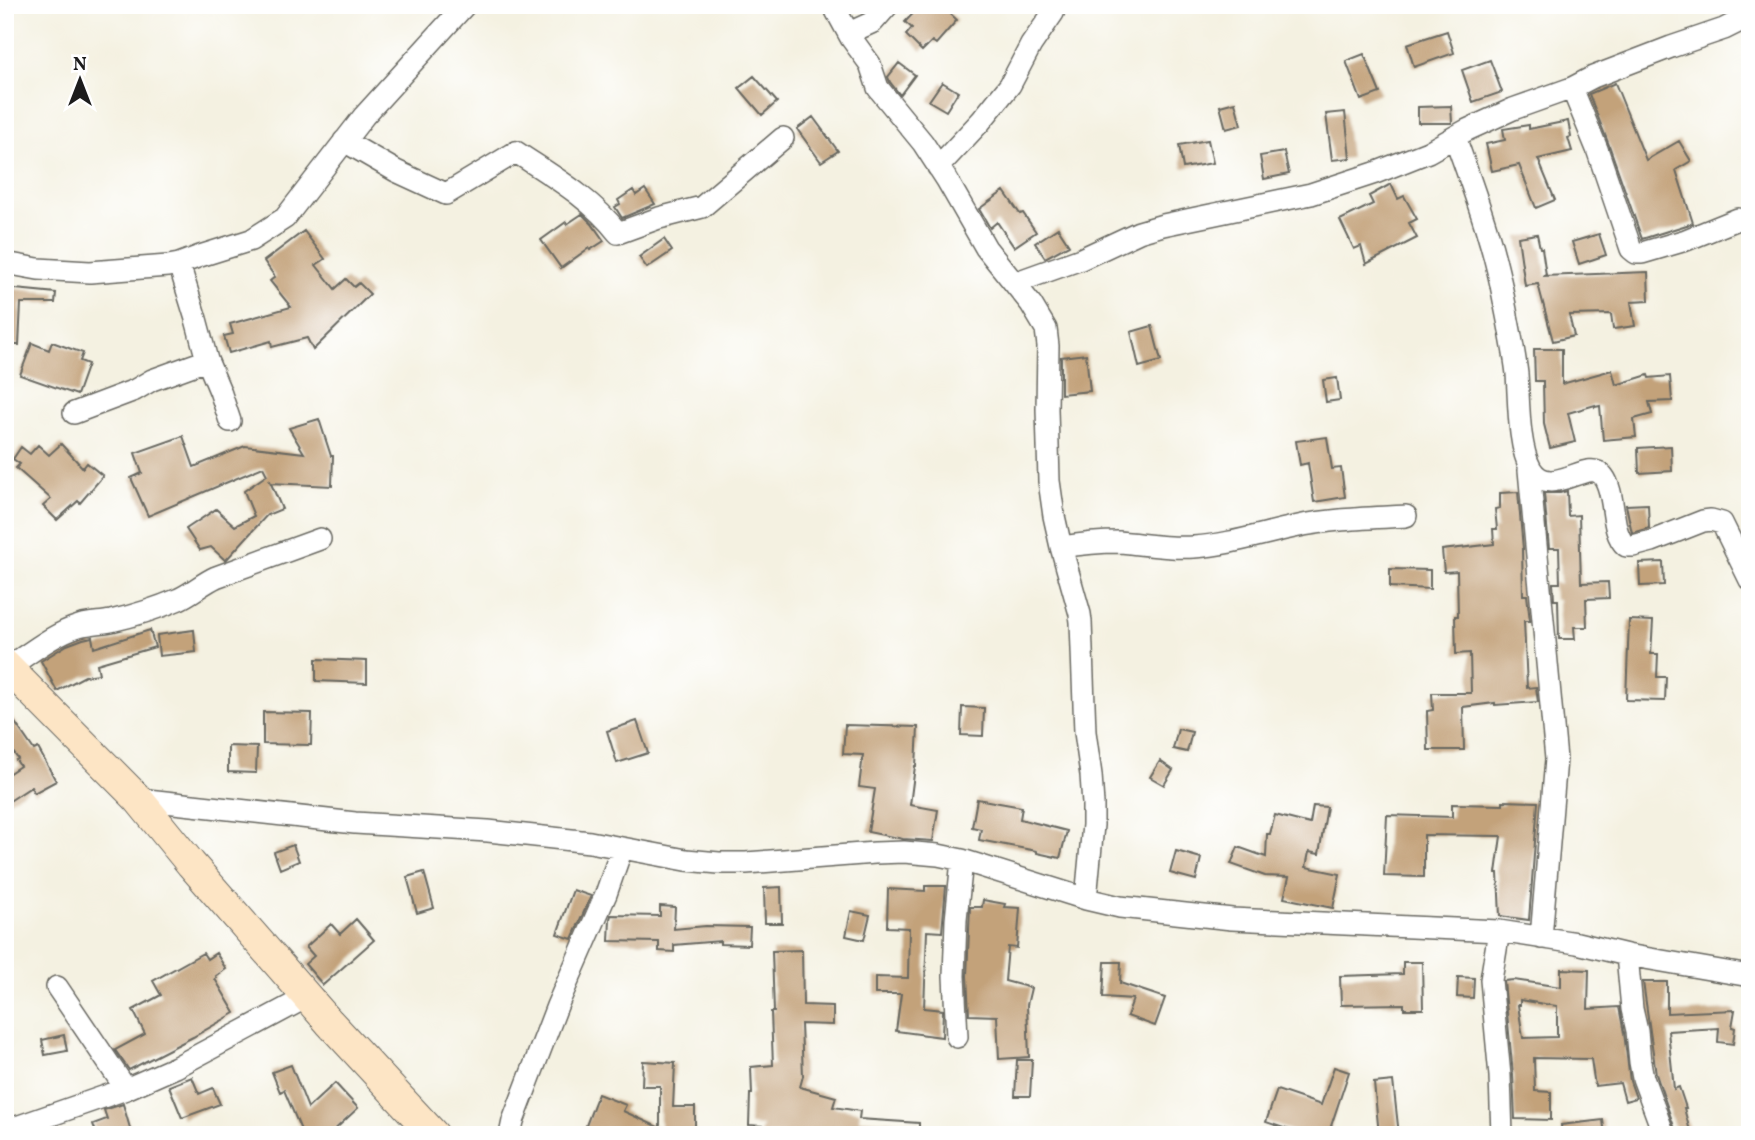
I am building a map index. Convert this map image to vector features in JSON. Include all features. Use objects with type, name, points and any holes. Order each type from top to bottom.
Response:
[{"type":"street","points":[[5,263],[38,269],[90,272],[179,264],[251,240],[285,218],[364,116],[465,5]]},
{"type":"street","points":[[833,5],[870,64],[878,88],[923,143],[986,248],[1038,313],[1048,336],[1049,481],[1060,547],[1080,614],[1082,636],[1085,732],[1093,804],[1086,899]]},
{"type":"street","points":[[849,33],[873,22],[888,5]]},
{"type":"street","points":[[938,167],[1010,85],[1056,5]]},
{"type":"street","points":[[1014,283],[1081,259],[1139,232],[1311,194],[1375,173],[1429,152],[1513,109],[1724,29],[1750,16]]},
{"type":"street","points":[[1572,88],[1597,149],[1631,249],[1636,253],[1686,240],[1738,219]]},
{"type":"street","points":[[1455,137],[1498,269],[1516,371],[1523,443],[1531,469],[1543,479],[1553,481],[1586,471],[1600,472],[1609,492],[1619,536],[1626,546],[1640,544],[1703,521],[1722,523],[1750,580]]},
{"type":"street","points":[[344,141],[396,172],[446,194],[516,152],[578,194],[606,218],[618,233],[659,218],[702,207],[783,138]]},
{"type":"street","points":[[179,264],[207,360],[230,421]]},
{"type":"street","points":[[74,413],[207,360]]},
{"type":"street","points":[[1531,469],[1556,759],[1541,938]]},
{"type":"street","points":[[1060,547],[1119,542],[1195,547],[1334,520],[1406,516]]},
{"type":"street","points":[[320,539],[216,577],[169,603],[112,621],[79,626],[42,645],[6,673],[138,799],[307,997],[434,1135]]},
{"type":"street","points":[[138,799],[355,822],[488,831],[590,842],[686,860],[719,863],[904,852],[939,855],[1120,907],[1232,919],[1499,931],[1750,975]]},
{"type":"street","points":[[510,1135],[556,1006],[606,894],[622,848]]},
{"type":"street","points":[[957,1037],[954,976],[962,860]]},
{"type":"street","points":[[1499,931],[1491,980],[1500,1076],[1502,1135]]},
{"type":"street","points":[[1627,955],[1643,1078],[1664,1135]]},
{"type":"street","points":[[57,987],[126,1089]]},
{"type":"street","points":[[5,1131],[126,1089],[176,1068],[307,997]]},
{"type":"building","points":[[921,5],[941,5],[957,20],[936,44],[932,41],[922,51],[906,35],[912,28],[905,22]]},
{"type":"building","points":[[1447,31],[1454,53],[1414,67],[1407,44]]},
{"type":"building","points":[[1364,54],[1380,93],[1361,100],[1346,61]]},
{"type":"building","points":[[1490,60],[1502,92],[1473,102],[1462,70]]},
{"type":"building","points":[[899,63],[915,75],[900,95],[888,77]]},
{"type":"building","points":[[754,76],[777,102],[762,115],[739,88]]},
{"type":"building","points":[[942,82],[958,92],[946,111],[929,101]]},
{"type":"building","points":[[1615,83],[1646,160],[1679,141],[1691,161],[1676,170],[1693,223],[1642,239],[1589,94]]},
{"type":"building","points":[[1235,102],[1241,125],[1226,129],[1220,106]]},
{"type":"building","points":[[1451,106],[1452,123],[1418,123],[1418,107]]},
{"type":"building","points":[[1345,112],[1350,158],[1332,160],[1326,114]]},
{"type":"building","points":[[813,117],[838,151],[821,162],[797,129]]},
{"type":"building","points":[[1568,121],[1571,137],[1568,138],[1572,151],[1538,159],[1555,200],[1536,208],[1519,165],[1492,171],[1486,144],[1505,140],[1503,129],[1529,125],[1529,129]]},
{"type":"building","points":[[1208,140],[1213,163],[1183,168],[1179,145]]},
{"type":"building","points":[[1284,152],[1289,174],[1264,179],[1260,156]]},
{"type":"building","points":[[1391,184],[1398,199],[1404,196],[1417,219],[1409,223],[1417,238],[1366,264],[1361,246],[1354,249],[1340,220],[1373,204],[1369,196]]},
{"type":"building","points":[[645,189],[655,204],[622,218],[615,207],[620,204],[618,200],[633,190],[636,195]]},
{"type":"building","points":[[1004,191],[1036,232],[1014,247],[997,222],[990,228],[979,209]]},
{"type":"building","points":[[582,214],[604,241],[561,268],[541,240]]},
{"type":"building","points":[[1058,228],[1069,245],[1045,258],[1035,243]]},
{"type":"building","points":[[304,231],[325,259],[316,265],[335,289],[346,279],[354,287],[359,283],[370,294],[313,350],[307,338],[272,347],[271,341],[229,353],[224,336],[233,334],[230,324],[291,307],[270,281],[275,277],[264,261]]},
{"type":"building","points":[[1537,234],[1546,275],[1543,276],[1648,272],[1649,301],[1631,302],[1635,326],[1613,329],[1611,314],[1569,315],[1574,336],[1553,341],[1538,284],[1525,286],[1518,237]]},
{"type":"building","points":[[1599,234],[1606,255],[1579,264],[1572,242]]},
{"type":"building","points":[[664,239],[672,251],[647,268],[639,257]]},
{"type":"building","points":[[5,288],[56,293],[55,303],[21,303],[19,345],[5,345]]},
{"type":"building","points":[[1152,326],[1161,361],[1139,367],[1131,332]]},
{"type":"building","points":[[52,342],[83,353],[80,361],[88,364],[77,395],[20,375],[32,343],[49,350]]},
{"type":"building","points":[[1534,349],[1562,349],[1562,384],[1612,370],[1616,385],[1648,375],[1649,378],[1670,376],[1672,401],[1649,402],[1652,414],[1634,419],[1636,437],[1603,440],[1600,406],[1568,413],[1575,442],[1550,448],[1544,424],[1543,381],[1535,381]]},
{"type":"building","points":[[1086,354],[1090,391],[1061,394],[1061,357]]},
{"type":"building","points":[[1337,378],[1340,400],[1326,402],[1323,380]]},
{"type":"building","points":[[319,419],[333,456],[332,486],[271,483],[269,479],[282,509],[267,515],[225,560],[211,547],[200,550],[186,529],[216,509],[235,526],[254,516],[244,491],[267,475],[263,467],[148,516],[131,478],[142,473],[135,453],[183,436],[194,467],[245,446],[304,453],[289,428]]},
{"type":"building","points":[[1327,437],[1332,469],[1341,468],[1345,497],[1314,502],[1308,463],[1300,465],[1296,441]]},
{"type":"building","points":[[61,444],[83,468],[87,463],[103,476],[80,503],[78,501],[57,520],[43,506],[51,499],[16,468],[20,464],[13,459],[21,447],[30,454],[38,445],[49,455]]},
{"type":"building","points":[[1671,446],[1672,471],[1639,473],[1638,448]]},
{"type":"building","points":[[1567,491],[1568,516],[1579,515],[1581,583],[1608,582],[1609,598],[1586,599],[1587,627],[1574,627],[1575,639],[1559,639],[1558,600],[1554,600],[1553,583],[1560,583],[1559,548],[1549,548],[1544,493]]},
{"type":"building","points":[[1518,492],[1523,549],[1523,595],[1527,595],[1530,621],[1524,621],[1527,688],[1536,687],[1538,702],[1463,707],[1464,750],[1428,750],[1427,711],[1433,710],[1432,693],[1471,693],[1470,653],[1456,654],[1457,571],[1444,572],[1442,550],[1494,544],[1493,529],[1497,529],[1495,509],[1500,508],[1500,493]]},
{"type":"building","points":[[1648,504],[1649,528],[1632,533],[1626,505]]},
{"type":"building","points":[[1663,562],[1664,585],[1640,586],[1639,563]]},
{"type":"building","points":[[1390,569],[1430,570],[1430,589],[1390,587]]},
{"type":"building","points":[[1629,620],[1653,621],[1651,654],[1658,654],[1657,677],[1666,677],[1665,701],[1626,700]]},
{"type":"building","points":[[150,630],[155,647],[97,664],[99,674],[85,676],[57,691],[41,661],[67,645],[83,639],[92,637],[94,648]]},
{"type":"building","points":[[194,630],[196,652],[159,656],[157,635]]},
{"type":"building","points":[[316,659],[367,661],[367,683],[316,681]]},
{"type":"building","points":[[962,707],[984,708],[983,736],[961,735]]},
{"type":"building","points":[[5,708],[34,750],[38,748],[56,781],[34,793],[31,787],[5,804],[5,776],[20,766],[5,741]]},
{"type":"building","points":[[263,712],[312,713],[311,745],[263,744]]},
{"type":"building","points":[[637,721],[648,753],[617,763],[607,731]]},
{"type":"building","points":[[845,725],[918,727],[910,805],[938,810],[933,841],[903,839],[868,832],[875,789],[859,787],[863,755],[843,754]]},
{"type":"building","points":[[1178,729],[1192,732],[1187,752],[1173,749]]},
{"type":"building","points":[[228,746],[257,747],[256,773],[228,772]]},
{"type":"building","points":[[1160,761],[1173,770],[1164,785],[1150,777]]},
{"type":"building","points":[[977,799],[1022,807],[1020,819],[1067,831],[1060,858],[979,840],[981,829],[972,827]]},
{"type":"building","points":[[1503,801],[1538,802],[1529,920],[1500,916],[1496,873],[1501,836],[1424,835],[1424,877],[1384,876],[1387,815],[1452,817],[1452,804],[1503,805]]},
{"type":"building","points":[[1313,806],[1327,807],[1319,854],[1309,852],[1306,867],[1340,874],[1333,908],[1284,898],[1289,877],[1265,876],[1231,864],[1238,847],[1266,857],[1267,834],[1270,834],[1275,815],[1310,824]]},
{"type":"building","points":[[293,845],[299,861],[280,869],[274,852]]},
{"type":"building","points":[[1176,851],[1201,858],[1196,880],[1170,873]]},
{"type":"building","points":[[424,872],[434,908],[417,913],[407,877]]},
{"type":"building","points":[[925,886],[946,886],[942,932],[927,931],[924,1008],[943,1010],[942,1037],[896,1031],[901,994],[875,994],[875,977],[908,978],[909,928],[887,927],[888,889],[925,891]]},
{"type":"building","points":[[781,887],[782,923],[765,923],[764,888]]},
{"type":"building","points":[[573,890],[591,896],[572,939],[557,934]]},
{"type":"building","points":[[983,900],[1005,904],[1004,907],[1020,908],[1017,948],[1008,947],[1005,981],[1031,988],[1027,1005],[1029,1057],[999,1059],[997,1016],[969,1015],[967,976],[970,907],[982,907]]},
{"type":"building","points":[[660,906],[675,907],[674,929],[706,926],[750,927],[749,945],[720,944],[720,941],[674,945],[674,952],[659,951],[659,942],[609,941],[611,915],[660,916]]},
{"type":"building","points":[[851,911],[870,915],[864,940],[846,936]]},
{"type":"building","points":[[356,919],[374,940],[323,985],[305,964],[314,956],[306,947],[331,924],[340,934]]},
{"type":"building","points":[[802,950],[803,1005],[833,1006],[833,1025],[801,1024],[803,1076],[800,1087],[836,1097],[833,1107],[860,1111],[859,1119],[919,1123],[919,1135],[864,1135],[827,1129],[826,1135],[760,1135],[762,1126],[749,1125],[751,1067],[773,1065],[772,951]]},
{"type":"building","points":[[203,953],[207,959],[216,953],[226,969],[215,979],[235,1013],[129,1070],[115,1050],[145,1034],[133,1010],[161,995],[153,981]]},
{"type":"building","points":[[1105,962],[1121,962],[1120,983],[1165,998],[1155,1026],[1127,1016],[1133,999],[1103,997]]},
{"type":"building","points":[[1403,962],[1422,962],[1423,1009],[1404,1009],[1404,1004],[1341,1005],[1340,976],[1403,974]]},
{"type":"building","points":[[1561,969],[1589,970],[1588,1009],[1619,1007],[1630,1081],[1636,1098],[1625,1101],[1620,1083],[1595,1086],[1591,1059],[1534,1058],[1535,1091],[1551,1092],[1551,1120],[1515,1119],[1504,981],[1561,987]],"holes":[[[1520,1000],[1557,1006],[1557,1037],[1523,1038],[1518,1005]]]},
{"type":"building","points":[[1458,977],[1474,978],[1473,998],[1457,997]]},
{"type":"building","points":[[1643,982],[1667,982],[1667,1013],[1735,1010],[1733,1044],[1718,1042],[1719,1028],[1668,1031],[1674,1089],[1679,1087],[1691,1135],[1677,1135],[1656,1074]]},
{"type":"building","points":[[64,1035],[67,1051],[45,1055],[42,1040]]},
{"type":"building","points":[[1017,1060],[1032,1060],[1030,1096],[1015,1096]]},
{"type":"building","points":[[643,1061],[675,1063],[673,1107],[695,1107],[695,1135],[594,1135],[584,1131],[598,1094],[626,1105],[623,1111],[660,1128],[660,1086],[642,1086]]},
{"type":"building","points":[[291,1065],[308,1108],[335,1083],[358,1108],[329,1135],[303,1135],[284,1090],[280,1092],[272,1072]]},
{"type":"building","points":[[1334,1067],[1349,1072],[1328,1135],[1304,1135],[1266,1122],[1277,1090],[1321,1105]]},
{"type":"building","points":[[192,1077],[199,1094],[213,1088],[220,1104],[182,1118],[169,1086]]},
{"type":"building","points":[[1393,1081],[1399,1135],[1379,1135],[1374,1083]]},
{"type":"building","points":[[123,1104],[132,1135],[97,1135],[93,1124],[107,1119],[104,1110]]},
{"type":"building","points":[[1603,1120],[1605,1135],[1562,1135],[1561,1125]]}]
